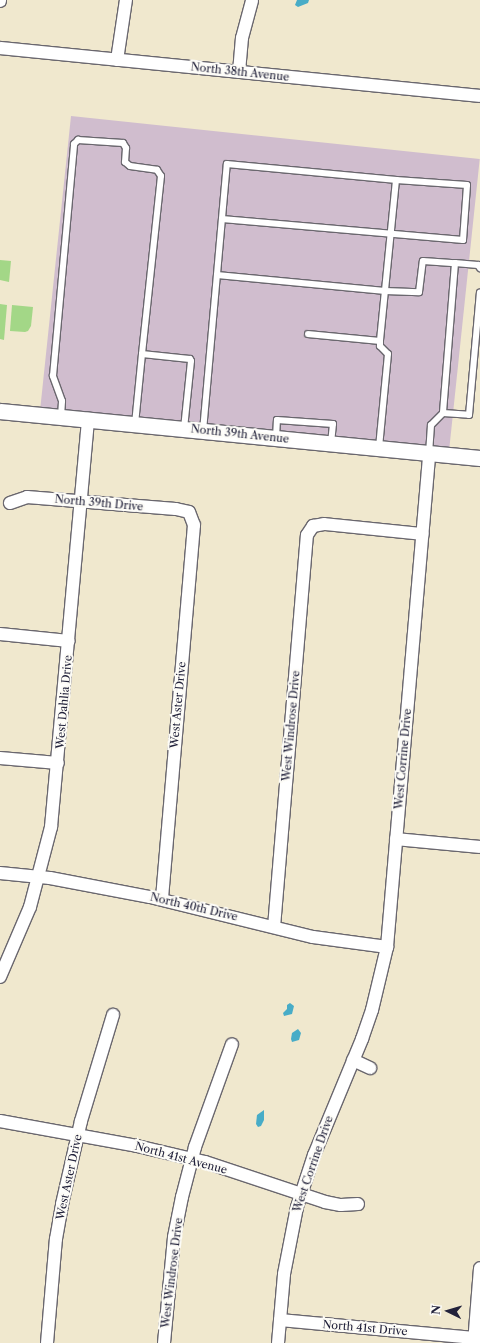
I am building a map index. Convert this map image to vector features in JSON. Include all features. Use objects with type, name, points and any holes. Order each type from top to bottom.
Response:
[{"type":"street","points":[[117,60],[126,0]]},
{"type":"street","points":[[239,72],[242,38],[252,0]]},
{"type":"street","name":"North 38th Avenue","points":[[0,48],[480,96]]},
{"type":"street","name":"North 39th Avenue","points":[[0,411],[480,458]]},
{"type":"street","name":"West Dahlia Drive","points":[[0,977],[30,907],[40,876],[51,827],[88,419]]},
{"type":"street","name":"West Corrine Drive","points":[[278,1343],[284,1274],[297,1207],[314,1155],[372,1010],[387,947],[429,454]]},
{"type":"street","name":"North 39th Drive","points":[[10,503],[27,497],[189,512]]},
{"type":"street","name":"West Aster Drive","points":[[162,899],[194,526],[189,512]]},
{"type":"street","name":"West Windrose Drive","points":[[274,927],[307,535],[313,526],[324,524],[422,534]]},
{"type":"street","points":[[0,634],[69,641]]},
{"type":"street","points":[[0,758],[58,763]]},
{"type":"street","points":[[396,839],[480,846]]},
{"type":"street","name":"North 40th Drive","points":[[0,873],[40,876],[162,899],[313,937],[387,947]]},
{"type":"street","name":"West Aster Drive","points":[[47,1343],[59,1218],[78,1135],[113,1015]]},
{"type":"street","name":"West Windrose Drive","points":[[164,1343],[174,1237],[192,1159],[232,1044]]},
{"type":"street","points":[[353,1060],[370,1068]]},
{"type":"street","name":"North 41st Avenue","points":[[0,1121],[78,1135],[192,1159],[341,1206],[358,1204]]},
{"type":"street","points":[[474,1340],[480,1268]]},
{"type":"street","name":"North 41st Drive","points":[[280,1320],[474,1340]]},
{"type":"lane","points":[[61,416],[62,401],[53,376],[74,144],[78,140],[123,143],[126,148],[125,162],[130,166],[157,170],[161,176],[135,424]]},
{"type":"lane","points":[[202,431],[227,164],[396,180],[467,185],[463,240],[222,219]]},
{"type":"lane","points":[[379,449],[388,354],[380,346],[380,341],[396,180]]},
{"type":"lane","points":[[217,274],[385,292],[420,292],[424,261],[478,265],[480,268]]},
{"type":"lane","points":[[429,454],[431,425],[443,413],[455,263]]},
{"type":"lane","points":[[443,413],[469,415],[480,292]]},
{"type":"lane","points":[[308,334],[380,341]]},
{"type":"lane","points":[[142,354],[190,359],[184,429]]},
{"type":"shaded area","points":[[71,116],[480,159],[449,451],[40,408]]},
{"type":"green space","points":[[0,260],[11,261],[9,282],[0,280]]},
{"type":"green space","points":[[0,304],[7,305],[4,340],[0,339]]},
{"type":"green space","points":[[12,305],[33,307],[31,326],[28,331],[10,331]]},
{"type":"water","points":[[297,0],[309,0],[308,3],[298,7],[295,5]]},
{"type":"water","points":[[290,1003],[294,1006],[292,1014],[284,1016],[283,1013],[287,1009],[287,1005]]},
{"type":"water","points":[[298,1029],[301,1033],[299,1040],[292,1042],[292,1033]]},
{"type":"water","points":[[264,1110],[264,1120],[261,1126],[258,1127],[256,1124],[257,1115]]}]
